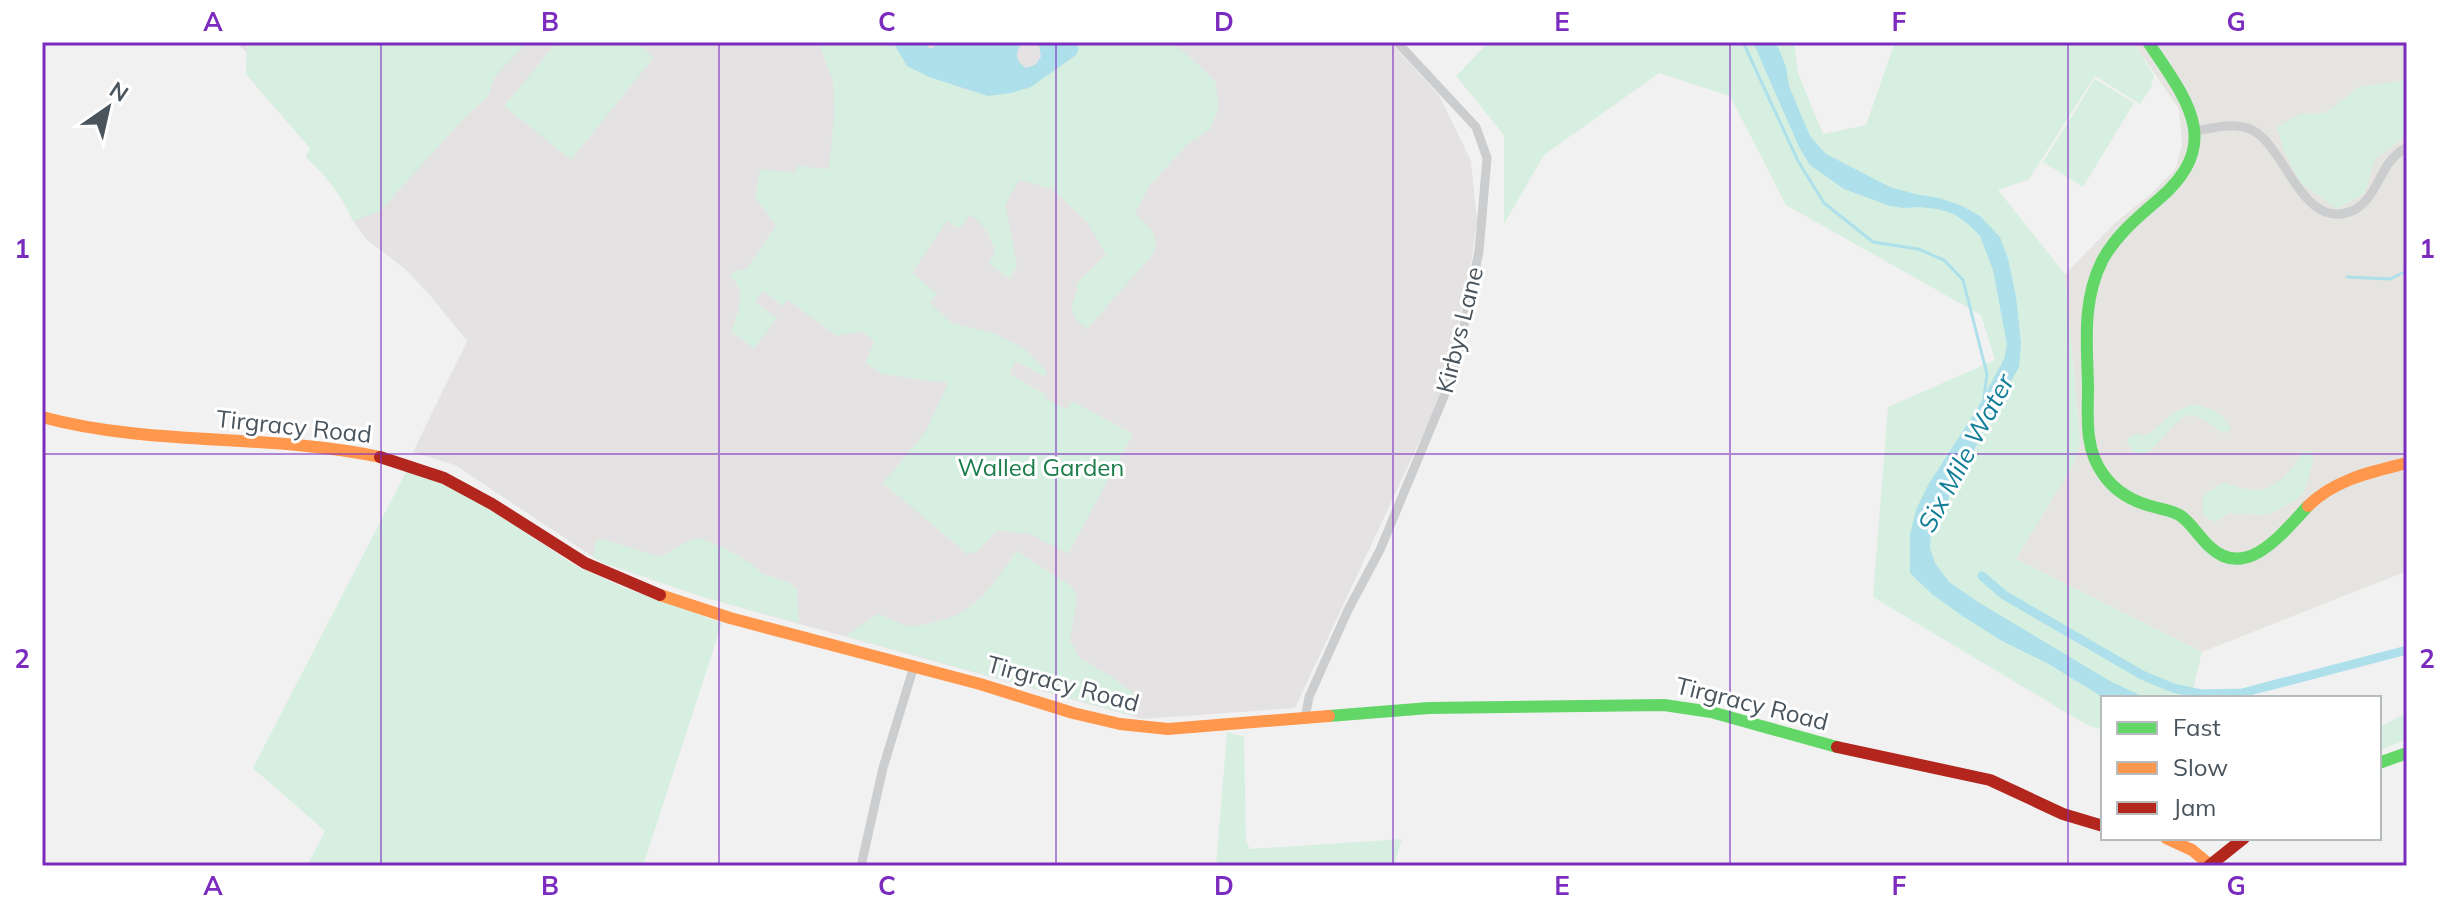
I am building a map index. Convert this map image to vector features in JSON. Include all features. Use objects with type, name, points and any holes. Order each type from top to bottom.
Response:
[{"type":"main road","points":[[2148,42],[2188,105],[2195,131],[2193,153],[2180,179],[2114,242],[2090,291],[2086,324],[2088,426],[2091,450],[2102,473],[2115,488],[2137,503],[2174,512],[2211,549],[2237,557],[2267,550],[2324,492],[2348,481],[2407,463]]},
{"type":"main road","name":"Tirgracy Road","points":[[42,417],[120,434],[305,445],[344,449],[399,462],[448,480],[572,556],[692,607],[1037,700],[1102,723],[1138,729],[1168,729],[1438,708],[1675,706],[1711,712],[1836,747],[1990,780],[2063,814],[2101,825]]},
{"type":"main road","points":[[2381,762],[2407,753]]},
{"type":"main road","points":[[2170,840],[2192,850],[2210,866],[2242,840]]},
{"type":"street","name":"Kirbys Lane","points":[[1305,718],[1309,697],[1348,610],[1380,550],[1447,389],[1456,364],[1479,251],[1487,158],[1484,143],[1476,127],[1397,42]]},
{"type":"street","points":[[2195,131],[2238,126],[2254,131],[2269,143],[2307,199],[2319,208],[2338,213],[2352,211],[2364,202],[2389,163],[2407,147]]},
{"type":"street","points":[[861,866],[883,768],[914,666]]},
{"type":"shaded area","points":[[236,42],[1390,42],[1439,95],[1471,161],[1477,220],[1446,385],[1295,708],[1143,719],[706,598],[601,562],[455,465],[413,452],[467,341],[404,268],[366,239],[330,181],[306,157],[310,148],[246,74],[247,53]]},
{"type":"shaded area","points":[[2133,42],[2407,42],[2407,571],[2202,652],[2015,559],[2075,461],[2080,442],[2065,274],[2176,168],[2182,144],[2179,109]]},
{"type":"green space","points":[[247,42],[528,42],[496,75],[488,96],[463,119],[380,211],[353,221],[333,187],[306,157],[310,148],[246,74]]},
{"type":"green space","points":[[557,42],[635,42],[654,57],[571,160],[504,106]]},
{"type":"green space","name":"Walled Garden","points":[[818,42],[893,42],[907,66],[966,90],[1050,73],[1068,61],[1079,48],[1075,42],[1170,42],[1215,81],[1219,107],[1210,129],[1188,144],[1149,186],[1135,214],[1154,235],[1154,253],[1087,329],[1072,312],[1078,290],[1076,284],[1106,255],[1088,223],[1053,189],[1019,180],[1005,202],[1017,266],[1010,279],[988,263],[995,252],[992,241],[983,226],[970,215],[960,229],[947,221],[912,273],[937,294],[930,303],[952,323],[993,333],[1018,345],[1047,372],[1044,376],[1016,361],[1009,374],[1066,409],[1072,401],[1133,434],[1068,554],[1023,530],[1027,534],[997,530],[977,552],[967,554],[883,483],[926,431],[948,383],[882,374],[866,363],[874,341],[861,331],[837,336],[788,300],[783,306],[763,291],[755,302],[777,318],[754,349],[731,331],[739,310],[740,295],[730,276],[737,270],[746,270],[776,225],[755,198],[760,169],[795,173],[797,166],[829,169],[834,116],[833,81]]},
{"type":"green space","points":[[1489,42],[1794,42],[1798,73],[1823,134],[1866,125],[1895,42],[2133,42],[2154,75],[2151,88],[2140,104],[2095,76],[2029,179],[1998,190],[2065,274],[2080,442],[2075,461],[2016,559],[2202,652],[2191,696],[2101,696],[2101,729],[2087,725],[1873,597],[1888,407],[1995,360],[1981,315],[1786,205],[1730,96],[1659,73],[1544,155],[1504,224],[1504,135],[1456,76]]},
{"type":"green space","points":[[2095,79],[2134,103],[2083,187],[2043,162]]},
{"type":"green space","points":[[2407,80],[2407,135],[2375,159],[2365,193],[2337,209],[2301,183],[2285,154],[2277,127],[2300,114],[2325,113],[2359,87]]},
{"type":"green space","points":[[2193,405],[2215,412],[2225,419],[2231,429],[2224,433],[2189,415],[2182,418],[2149,451],[2141,455],[2133,452],[2127,441],[2130,436],[2137,433],[2144,436],[2177,411]]},
{"type":"green space","points":[[2304,451],[2312,453],[2314,458],[2304,493],[2294,501],[2262,515],[2230,513],[2215,522],[2203,516],[2203,495],[2224,482],[2251,490],[2271,486],[2288,473]]},
{"type":"green space","points":[[407,470],[441,481],[476,500],[576,566],[625,588],[722,623],[643,866],[307,866],[325,831],[253,768]]},
{"type":"green space","points":[[699,538],[722,547],[763,574],[788,582],[797,589],[799,623],[706,598],[593,557],[596,540],[603,539],[660,557]]},
{"type":"green space","points":[[1017,551],[1072,587],[1077,596],[1070,641],[1081,659],[1113,677],[1138,697],[1135,716],[845,636],[878,614],[912,626],[953,616],[976,603]]},
{"type":"green space","points":[[2407,712],[2407,739],[2381,750],[2381,727]]},
{"type":"green space","points":[[1227,732],[1244,737],[1246,841],[1250,849],[1402,839],[1394,866],[1216,866]]},
{"type":"water","points":[[893,42],[924,42],[933,48],[939,42],[1023,42],[1017,56],[1026,68],[1035,65],[1041,57],[1039,45],[1035,42],[1075,42],[1079,48],[1076,55],[1031,87],[988,96],[929,77],[907,66]]},
{"type":"water","name":"Six Mile Water","points":[[1753,42],[1774,42],[1779,49],[1789,86],[1810,136],[1826,154],[1890,187],[1960,205],[1980,216],[2000,237],[2016,296],[2021,344],[2019,367],[1960,479],[1951,490],[1947,505],[1936,517],[1931,530],[1930,548],[1935,563],[1949,582],[2110,681],[2142,696],[2101,696],[1961,615],[1910,573],[1910,534],[1916,510],[2004,359],[2007,345],[1993,270],[1980,236],[1954,214],[1938,209],[1890,206],[1844,189],[1810,165],[1799,147]]},
{"type":"waterway","name":"Six Mile Water","points":[[1743,42],[1798,161],[1824,203],[1873,242],[1918,249],[1944,260],[1963,280],[1987,374],[1984,397]]},
{"type":"waterway","points":[[2347,277],[2390,279],[2407,271]]},
{"type":"waterway","points":[[1982,576],[2004,595],[2142,675],[2173,688],[2201,694],[2242,693],[2407,650]]},
{"type":"traffic: fast","points":[[2148,42],[2186,102],[2195,140],[2190,159],[2179,179],[2120,235],[2102,261],[2091,291],[2087,338],[2088,420],[2093,454],[2103,474],[2120,492],[2142,503],[2178,514],[2210,547],[2224,556],[2238,559],[2264,549],[2308,506]]},
{"type":"traffic: fast","points":[[1329,716],[1429,708],[1664,705],[1711,712],[1837,747]]},
{"type":"traffic: fast","points":[[2381,762],[2407,753]]},
{"type":"traffic: slow","points":[[42,417],[126,433],[296,445],[380,457]]},
{"type":"traffic: slow","points":[[2308,506],[2342,483],[2407,463]]},
{"type":"traffic: slow","points":[[660,595],[730,618],[1120,724],[1168,729],[1329,716]]},
{"type":"traffic: slow","points":[[2170,840],[2192,850],[2210,865]]},
{"type":"traffic: jam","points":[[380,457],[444,478],[492,504],[585,563],[660,595]]},
{"type":"traffic: jam","points":[[1837,747],[1990,780],[2063,814],[2101,825]]},
{"type":"traffic: jam","points":[[2209,866],[2242,840]]}]
